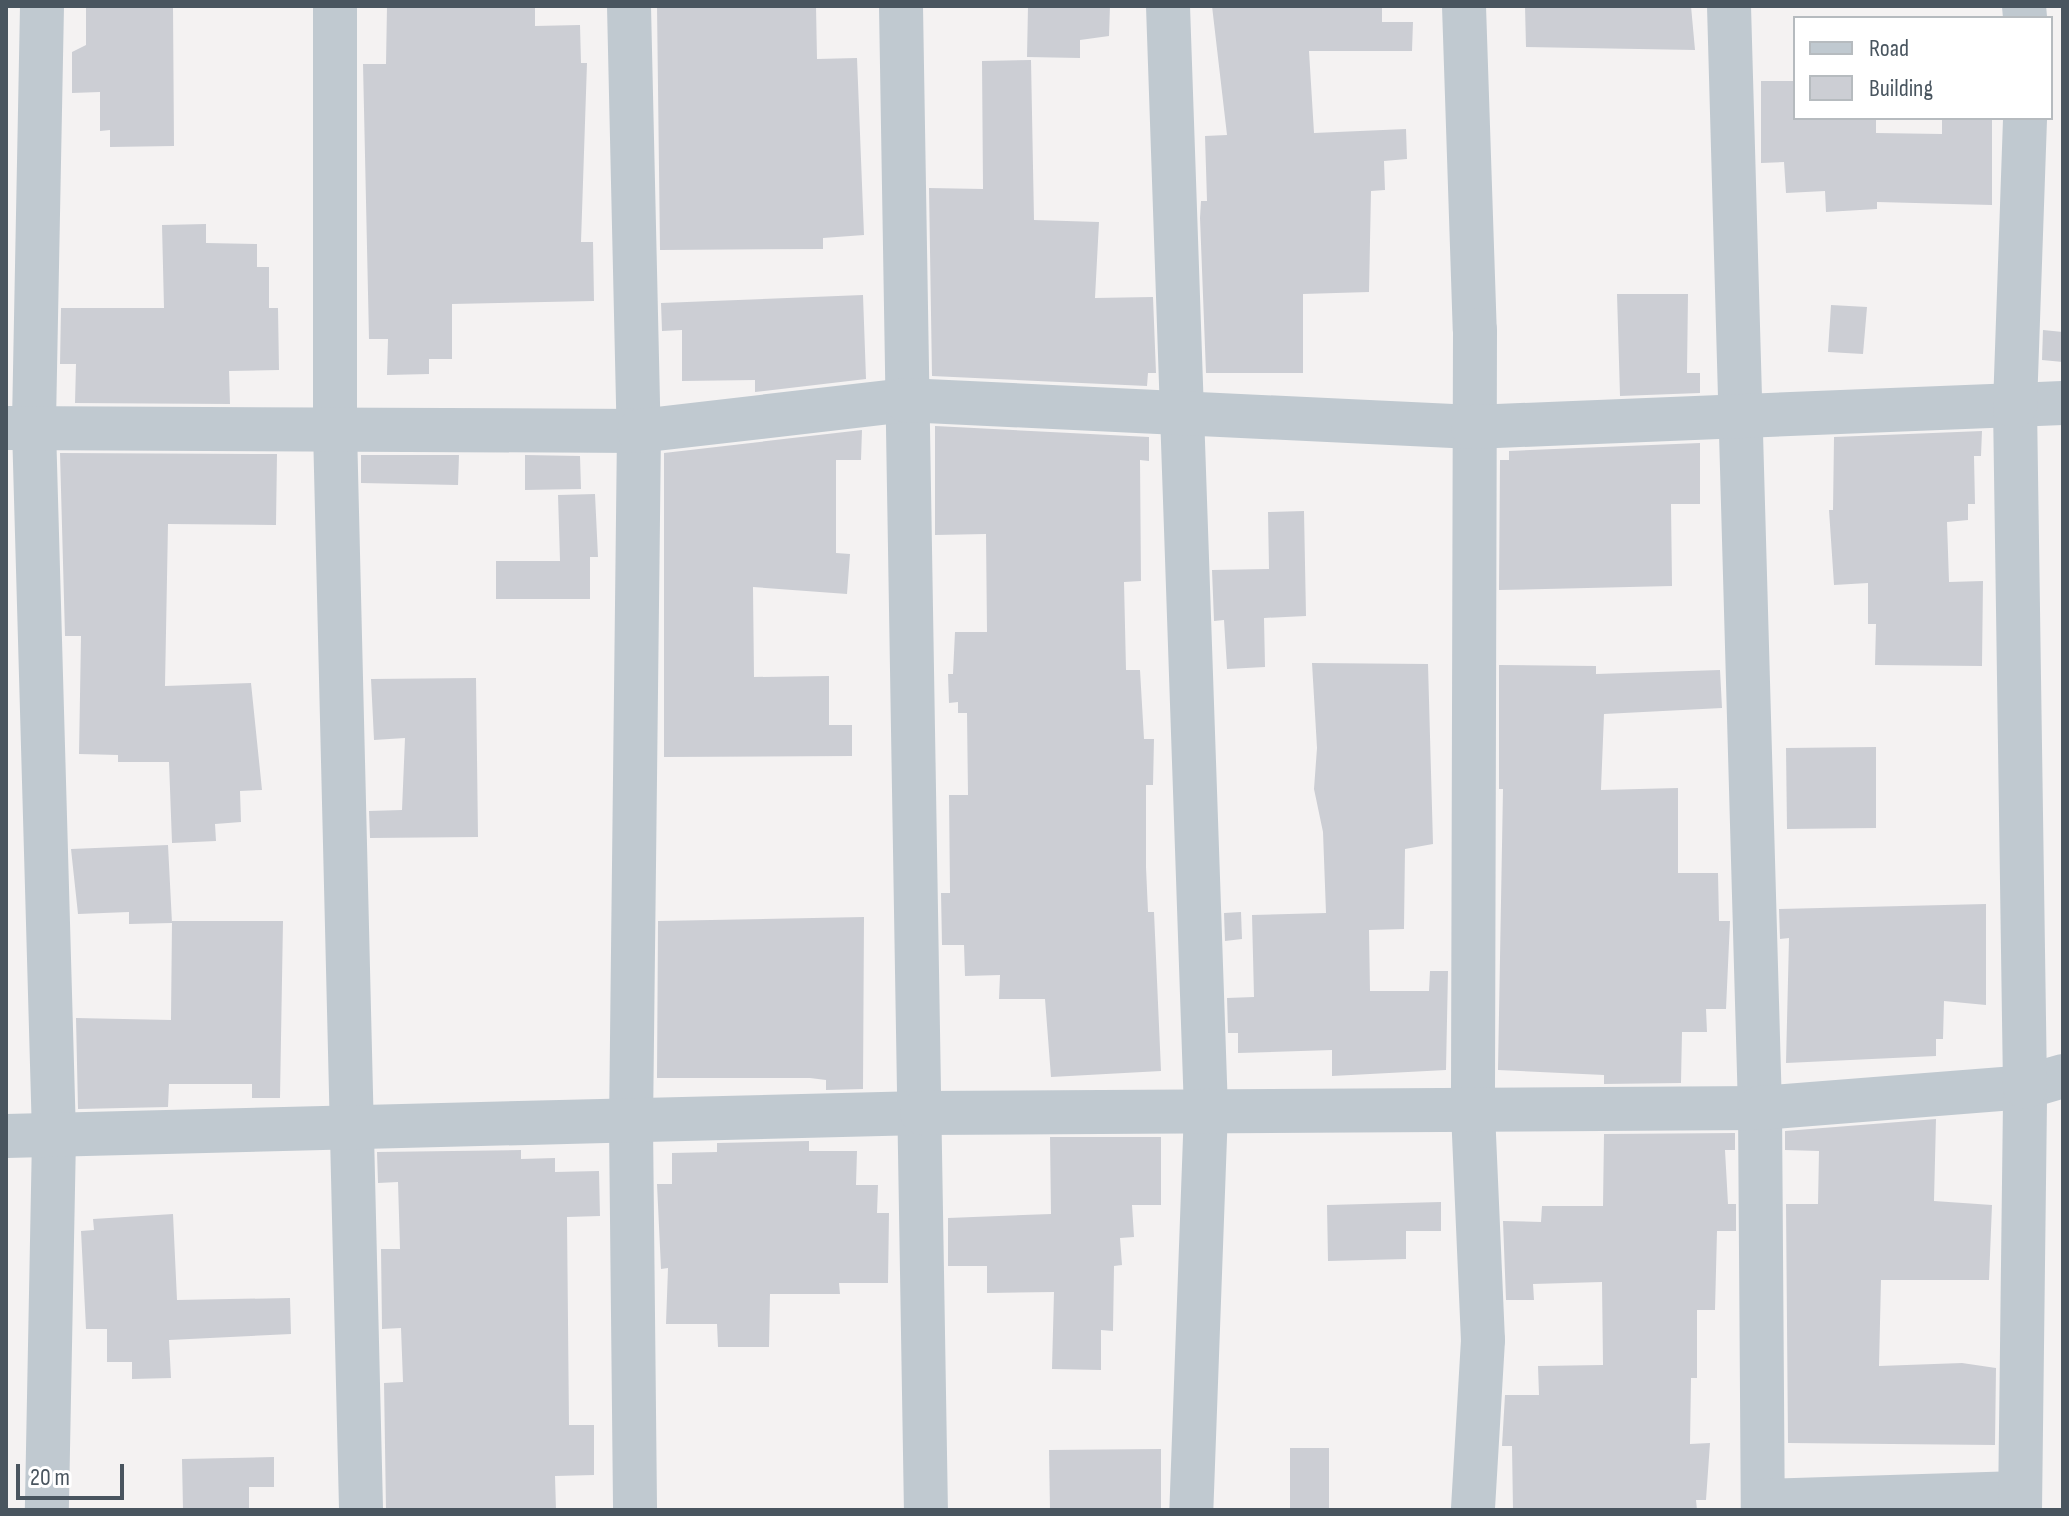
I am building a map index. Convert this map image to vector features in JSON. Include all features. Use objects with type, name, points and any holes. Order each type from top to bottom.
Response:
[{"type":"street","points":[[42,6],[20,428],[54,1137],[47,1510]]},
{"type":"street","points":[[335,6],[335,429],[361,1510]]},
{"type":"street","points":[[629,6],[639,431],[631,1124],[635,1510]]},
{"type":"street","points":[[901,6],[905,400],[922,1113],[926,1510]]},
{"type":"street","points":[[1168,6],[1179,415],[1206,1110],[1191,1510]]},
{"type":"street","points":[[1464,6],[1475,330],[1473,1112],[1483,1340],[1473,1510]]},
{"type":"street","points":[[1729,6],[1760,1108],[1763,1506],[2020,1502],[2044,1081],[2015,406],[2044,232],[2025,120]]},
{"type":"street","points":[[20,428],[639,431],[905,400],[1473,427],[1742,413],[2063,403]]},
{"type":"street","points":[[6,1136],[631,1124],[922,1113],[1760,1108],[2044,1081]]},
{"type":"building","points":[[86,6],[173,6],[174,146],[110,147],[110,130],[100,131],[100,92],[72,93],[72,52],[86,45]]},
{"type":"building","points":[[387,6],[535,6],[535,26],[580,25],[581,63],[587,63],[581,242],[593,242],[594,301],[452,304],[452,359],[429,359],[429,374],[387,375],[388,339],[369,339],[363,64],[386,64]]},
{"type":"building","points":[[657,6],[816,6],[817,59],[857,58],[864,235],[823,238],[823,249],[660,250]]},
{"type":"building","points":[[1028,6],[1110,6],[1109,36],[1080,40],[1080,58],[1027,57]]},
{"type":"building","points":[[1212,6],[1382,6],[1382,22],[1413,22],[1412,51],[1309,51],[1314,133],[1406,129],[1407,159],[1384,161],[1385,190],[1371,191],[1369,292],[1303,294],[1303,373],[1206,373],[1200,218],[1201,201],[1207,201],[1205,136],[1227,135]]},
{"type":"building","points":[[1525,6],[1691,6],[1695,50],[1526,47]]},
{"type":"building","points":[[1031,60],[1034,220],[1099,222],[1095,298],[1153,297],[1156,373],[1148,373],[1147,386],[932,376],[929,188],[983,189],[982,61]]},
{"type":"building","points":[[1761,81],[1793,81],[1793,120],[1876,120],[1876,133],[1942,134],[1942,120],[1992,120],[1992,205],[1877,202],[1877,209],[1826,212],[1825,191],[1786,193],[1784,162],[1761,163]]},
{"type":"building","points":[[206,224],[206,243],[257,244],[257,267],[269,267],[269,308],[278,308],[279,370],[229,371],[230,404],[75,403],[76,364],[60,364],[61,308],[164,308],[162,225]]},
{"type":"building","points":[[1617,294],[1688,294],[1687,373],[1700,373],[1700,393],[1620,396]]},
{"type":"building","points":[[863,295],[866,379],[755,392],[755,380],[682,381],[682,330],[662,331],[661,303]]},
{"type":"building","points":[[1831,305],[1867,307],[1863,354],[1828,352]]},
{"type":"building","points":[[2043,330],[2063,332],[2063,362],[2042,360]]},
{"type":"building","points":[[935,426],[1149,437],[1149,461],[1140,460],[1141,581],[1124,582],[1126,670],[1140,670],[1144,739],[1154,739],[1153,785],[1146,785],[1146,867],[1148,912],[1154,912],[1161,1071],[1051,1077],[1045,999],[999,999],[1000,975],[965,976],[964,945],[942,945],[941,893],[950,893],[949,795],[968,795],[967,713],[958,713],[958,702],[949,703],[948,674],[953,674],[955,632],[987,632],[986,534],[935,535]]},
{"type":"building","points":[[862,430],[861,460],[836,460],[836,553],[850,554],[847,594],[753,587],[754,677],[829,676],[829,725],[852,725],[852,756],[664,757],[664,453]]},
{"type":"building","points":[[1982,431],[1981,456],[1974,456],[1975,504],[1968,504],[1968,520],[1947,522],[1949,582],[1983,581],[1982,666],[1875,665],[1876,624],[1868,624],[1868,583],[1834,585],[1829,510],[1833,510],[1834,437]]},
{"type":"building","points":[[1700,443],[1700,504],[1671,504],[1672,586],[1499,590],[1500,460],[1509,460],[1509,451]]},
{"type":"building","points":[[60,453],[277,454],[276,525],[168,524],[165,686],[251,683],[262,790],[240,791],[241,822],[215,824],[216,841],[172,843],[169,762],[118,762],[118,755],[79,754],[81,636],[65,636]]},
{"type":"building","points":[[361,455],[459,455],[458,485],[361,483]]},
{"type":"building","points":[[525,455],[580,456],[581,489],[525,490]]},
{"type":"building","points":[[595,494],[598,557],[590,557],[590,599],[496,599],[496,561],[560,561],[558,495]]},
{"type":"building","points":[[1304,511],[1306,616],[1264,618],[1265,667],[1227,669],[1224,620],[1214,621],[1212,570],[1269,569],[1268,512]]},
{"type":"building","points":[[1312,663],[1428,664],[1433,844],[1405,849],[1404,929],[1369,930],[1370,991],[1429,991],[1430,971],[1448,971],[1446,1070],[1332,1076],[1332,1050],[1238,1053],[1238,1033],[1228,1033],[1227,998],[1254,997],[1252,915],[1326,913],[1323,832],[1314,789],[1317,748]]},
{"type":"building","points":[[1499,665],[1596,666],[1596,674],[1720,670],[1722,708],[1604,714],[1601,790],[1678,788],[1678,873],[1718,873],[1719,921],[1730,921],[1726,1009],[1706,1009],[1707,1032],[1682,1032],[1681,1083],[1604,1084],[1604,1075],[1498,1070],[1503,789],[1499,789]]},
{"type":"building","points":[[476,678],[478,837],[370,838],[369,811],[402,810],[405,738],[374,740],[371,679]]},
{"type":"building","points":[[1876,747],[1876,828],[1787,829],[1786,748]]},
{"type":"building","points":[[168,845],[172,923],[129,924],[129,912],[78,914],[71,849]]},
{"type":"building","points":[[1986,904],[1986,1005],[1944,1001],[1943,1039],[1936,1039],[1936,1056],[1786,1063],[1789,938],[1780,939],[1779,909]]},
{"type":"building","points":[[1241,912],[1242,939],[1225,941],[1224,913]]},
{"type":"building","points":[[864,917],[863,1089],[826,1090],[826,1080],[810,1078],[657,1078],[658,921]]},
{"type":"building","points":[[172,921],[283,921],[280,1098],[252,1098],[252,1084],[169,1084],[168,1107],[78,1109],[76,1018],[171,1020]]},
{"type":"building","points":[[1936,1119],[1934,1201],[1992,1205],[1989,1280],[1881,1280],[1879,1366],[1962,1363],[1996,1368],[1995,1445],[1788,1443],[1786,1204],[1818,1204],[1819,1151],[1785,1150],[1785,1131]]},
{"type":"building","points":[[1735,1133],[1735,1150],[1725,1150],[1728,1204],[1736,1204],[1736,1231],[1717,1231],[1715,1310],[1697,1310],[1697,1378],[1691,1378],[1690,1444],[1710,1443],[1706,1500],[1696,1500],[1697,1510],[1513,1510],[1512,1446],[1502,1446],[1505,1395],[1539,1395],[1538,1366],[1603,1365],[1602,1282],[1533,1284],[1534,1300],[1506,1300],[1503,1221],[1541,1222],[1542,1206],[1603,1206],[1604,1134]]},
{"type":"building","points":[[1050,1137],[1161,1137],[1161,1205],[1132,1205],[1134,1237],[1120,1238],[1122,1265],[1114,1266],[1113,1331],[1101,1330],[1101,1370],[1052,1369],[1054,1292],[987,1293],[987,1266],[948,1266],[948,1218],[1051,1214]]},
{"type":"building","points":[[809,1141],[809,1151],[857,1151],[856,1185],[878,1185],[877,1213],[889,1213],[888,1283],[839,1283],[840,1294],[770,1294],[769,1347],[718,1347],[717,1324],[666,1324],[668,1268],[661,1269],[657,1184],[672,1184],[672,1153],[717,1152],[717,1143]]},
{"type":"building","points":[[521,1150],[521,1159],[555,1158],[555,1172],[599,1171],[600,1216],[567,1217],[569,1425],[594,1425],[594,1475],[555,1476],[556,1510],[386,1510],[384,1383],[403,1382],[401,1328],[382,1329],[381,1249],[400,1249],[398,1182],[378,1183],[377,1152]]},
{"type":"building","points":[[1441,1202],[1441,1231],[1406,1231],[1406,1259],[1328,1261],[1327,1205]]},
{"type":"building","points":[[173,1214],[177,1300],[290,1298],[291,1334],[169,1340],[171,1378],[132,1379],[132,1362],[107,1362],[107,1329],[86,1329],[81,1231],[94,1230],[93,1219]]},
{"type":"building","points":[[1290,1448],[1329,1448],[1329,1510],[1290,1510]]},
{"type":"building","points":[[1161,1449],[1161,1510],[1050,1510],[1049,1450]]},
{"type":"building","points":[[274,1457],[274,1487],[249,1487],[249,1510],[183,1510],[182,1459]]}]
